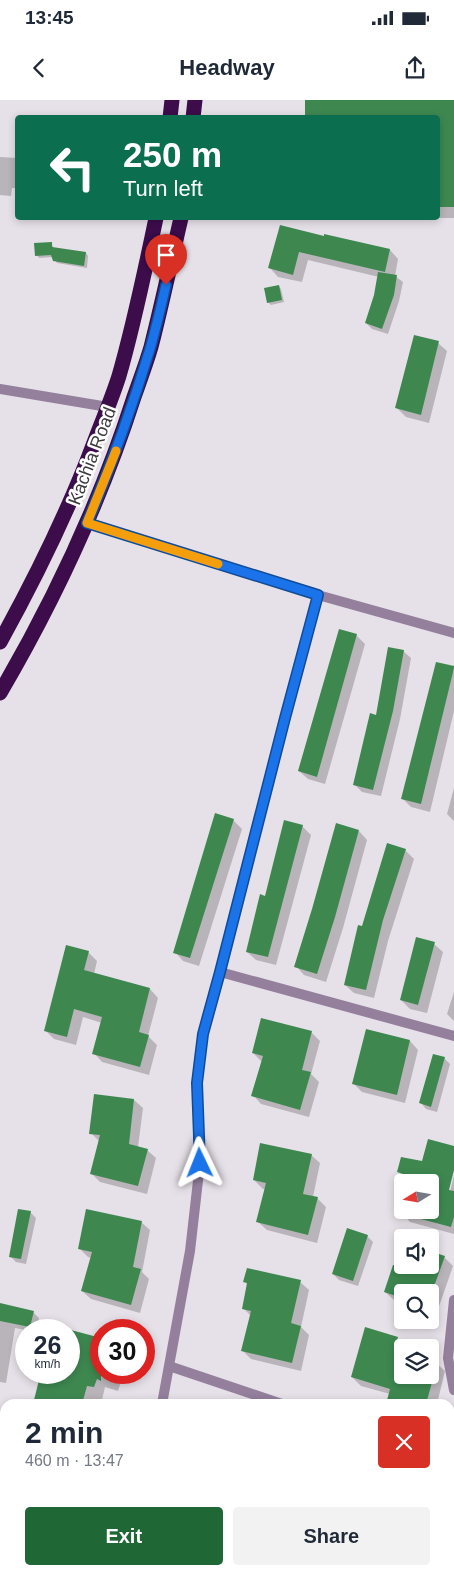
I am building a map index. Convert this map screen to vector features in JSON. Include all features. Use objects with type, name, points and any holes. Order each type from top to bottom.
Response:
[{"type":"highway","points":[[170,115],[172,100]]},
{"type":"highway","points":[[193,115],[195,100]]},
{"type":"highway","name":"Kachia Road","points":[[0,642],[23,600],[76,489],[108,407],[132,327],[156,220]]},
{"type":"highway","name":"Kachia Road","points":[[0,693],[30,642],[87,523],[110,467],[151,347],[180,220]]},
{"type":"street","points":[[0,389],[108,407]]},
{"type":"street","points":[[87,523],[318,595],[454,633]]},
{"type":"street","points":[[163,1399],[190,1251],[200,1163],[197,1083],[203,1034],[318,595]]},
{"type":"street","points":[[220,972],[454,1036]]},
{"type":"street","points":[[454,1300],[448,1358],[454,1390]]},
{"type":"street","points":[[169,1366],[267,1399]]},
{"type":"building","points":[[305,100],[454,100],[454,207],[440,207],[440,115],[305,115]]},
{"type":"building","points":[[280,225],[390,249],[385,272],[299,252],[293,275],[268,268]]},
{"type":"building","points":[[52,242],[52,247],[86,252],[84,266],[53,261],[51,255],[35,256],[34,243]]},
{"type":"building","points":[[378,272],[397,275],[394,295],[382,329],[365,323],[374,295]]},
{"type":"building","points":[[279,285],[282,300],[267,303],[264,288]]},
{"type":"building","points":[[414,335],[439,341],[421,415],[395,408]]},
{"type":"building","points":[[339,629],[357,634],[317,777],[298,771]]},
{"type":"building","points":[[388,647],[404,650],[393,711],[373,790],[353,785],[370,713],[376,715]]},
{"type":"building","points":[[436,662],[454,666],[454,668],[421,804],[401,799]]},
{"type":"building","points":[[215,813],[234,819],[190,958],[173,953]]},
{"type":"building","points":[[284,820],[303,825],[268,957],[246,952],[260,894],[265,896]]},
{"type":"building","points":[[336,823],[359,830],[317,974],[294,967]]},
{"type":"building","points":[[387,843],[406,849],[383,920],[366,990],[344,985],[358,925],[362,926]]},
{"type":"building","points":[[416,937],[435,942],[418,1005],[400,1000]]},
{"type":"building","points":[[66,945],[89,951],[84,970],[150,988],[139,1032],[149,1035],[140,1067],[92,1054],[102,1017],[74,1009],[67,1037],[44,1031]]},
{"type":"building","points":[[261,1018],[312,1031],[302,1070],[311,1072],[300,1110],[251,1096],[263,1056],[252,1053]]},
{"type":"building","points":[[366,1029],[410,1040],[397,1095],[352,1084]]},
{"type":"building","points":[[433,1054],[445,1057],[431,1107],[419,1103]]},
{"type":"building","points":[[94,1094],[134,1099],[129,1144],[148,1149],[138,1186],[90,1174],[100,1135],[89,1134]]},
{"type":"building","points":[[428,1139],[454,1146],[454,1170],[449,1190],[454,1191],[454,1217],[451,1227],[421,1219],[439,1219],[439,1174],[404,1174],[397,1172],[401,1157],[422,1161]]},
{"type":"building","points":[[260,1143],[312,1154],[303,1194],[318,1197],[308,1235],[256,1222],[266,1183],[253,1180]]},
{"type":"building","points":[[18,1209],[31,1211],[21,1259],[9,1257]]},
{"type":"building","points":[[86,1209],[142,1221],[133,1267],[141,1269],[131,1305],[81,1291],[92,1252],[78,1249]]},
{"type":"building","points":[[347,1228],[368,1235],[353,1281],[332,1274]]},
{"type":"building","points":[[439,1254],[445,1256],[439,1273]]},
{"type":"building","points":[[393,1265],[394,1274],[438,1274],[435,1284],[394,1284],[394,1295],[384,1292]]},
{"type":"building","points":[[247,1268],[301,1280],[291,1323],[301,1326],[292,1363],[241,1351],[251,1311],[242,1309],[247,1283],[243,1282]]},
{"type":"building","points":[[0,1303],[34,1311],[32,1319],[15,1319],[15,1324],[0,1321]]},
{"type":"building","points":[[365,1327],[398,1337],[397,1339],[394,1339],[394,1384],[432,1384],[427,1399],[387,1399],[390,1389],[351,1377]]},
{"type":"building","points":[[80,1332],[90,1335],[90,1384],[95,1384],[94,1387],[87,1386],[83,1399],[34,1399],[38,1384],[80,1384]]},
{"type":"slow traffic","points":[[116,451],[87,523],[218,564]]},
{"type":"route","points":[[166,285],[151,347],[129,414],[87,523],[318,595],[203,1034],[197,1083],[200,1163]]}]
